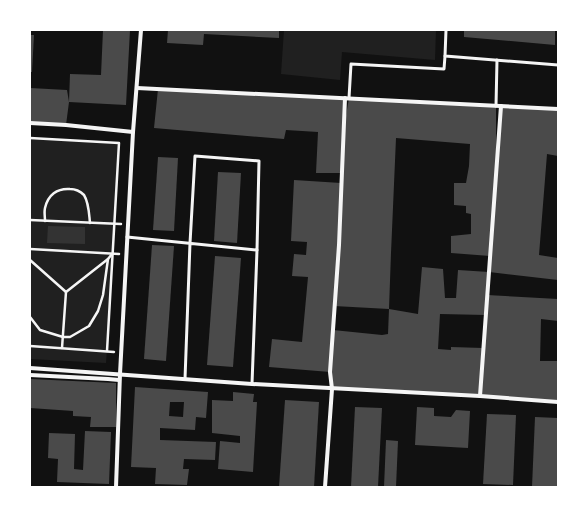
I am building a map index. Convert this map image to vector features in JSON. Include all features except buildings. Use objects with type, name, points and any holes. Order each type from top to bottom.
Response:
[{"type":"street","points":[[116,487],[119,380],[133,132],[141,30]]},
{"type":"street","points":[[137,88],[558,109]]},
{"type":"street","points":[[325,487],[332,389],[330,372],[347,98]]},
{"type":"street","points":[[480,396],[501,106]]},
{"type":"street","points":[[30,123],[133,132]]},
{"type":"street","points":[[30,368],[252,384],[480,396],[558,402]]},
{"type":"street","points":[[30,375],[119,380]]},
{"type":"lane","points":[[347,98],[351,64],[444,69],[446,30]]},
{"type":"lane","points":[[445,56],[558,65]]},
{"type":"lane","points":[[496,106],[497,60]]},
{"type":"lane","points":[[185,379],[195,156],[259,161],[252,384]]},
{"type":"lane","points":[[127,237],[257,250]]},
{"type":"path","points":[[30,138],[119,143],[107,351]]},
{"type":"path","points":[[45,221],[45,208],[48,201],[54,192],[63,188],[76,189],[83,195],[88,206],[90,223]]},
{"type":"path","points":[[30,220],[128,224]]},
{"type":"path","points":[[30,249],[126,254]]},
{"type":"path","points":[[62,348],[66,292],[108,259],[112,253]]},
{"type":"path","points":[[30,317],[40,330],[63,337],[70,337],[89,326],[98,311],[103,295],[108,259]]},
{"type":"path","points":[[30,260],[66,292]]},
{"type":"path","points":[[30,346],[121,352]]},
{"type":"shaded area","points":[[284,30],[436,30],[435,60],[342,52],[340,80],[281,74]]},
{"type":"shaded area","points":[[30,138],[119,143],[106,363],[30,359]]},
{"type":"shaded area","points":[[48,226],[85,227],[85,244],[47,243]]}]
